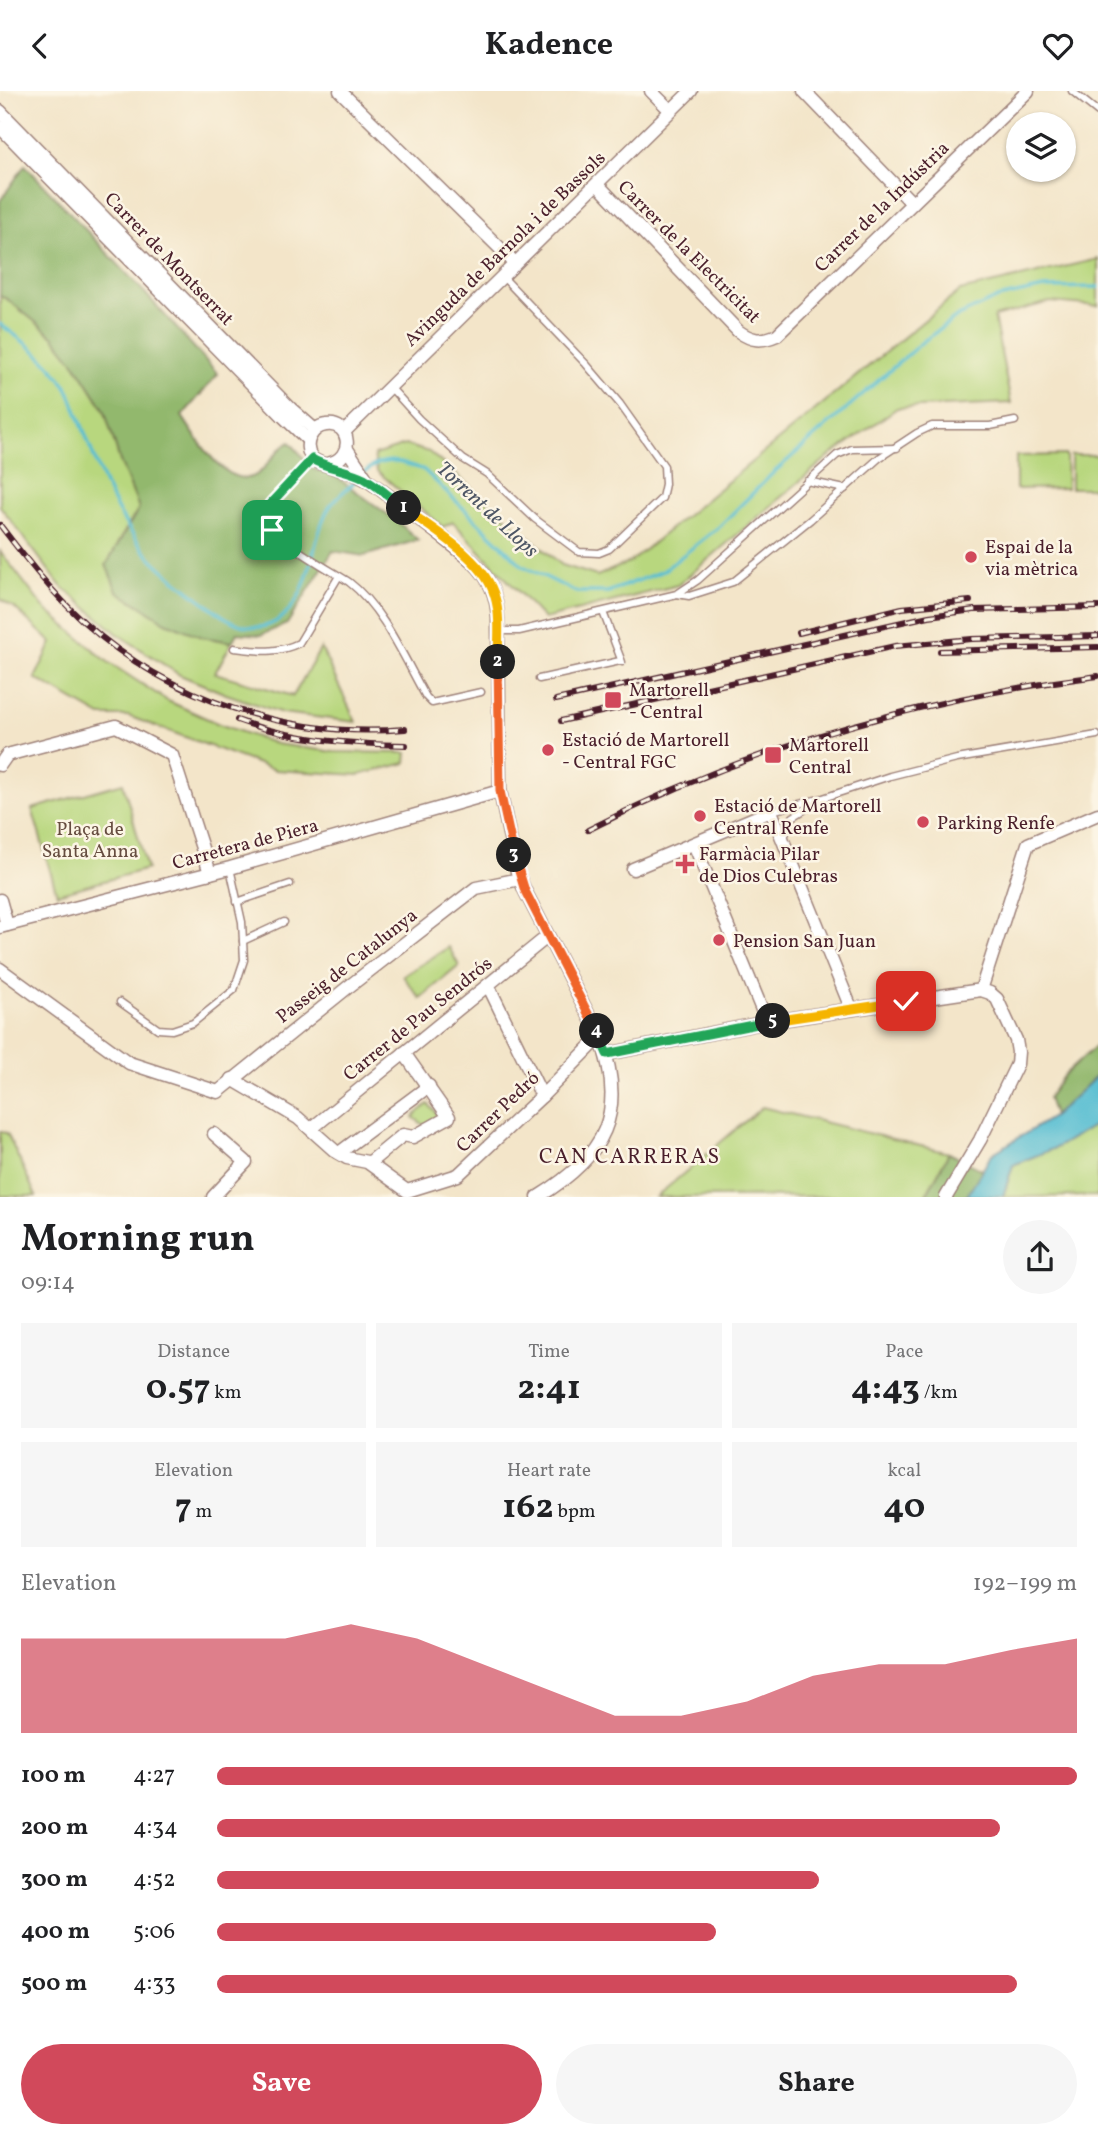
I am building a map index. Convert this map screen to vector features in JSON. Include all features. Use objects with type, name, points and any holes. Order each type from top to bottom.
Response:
[{"type":"street","points":[[340,91],[515,263]]},
{"type":"street","points":[[651,91],[670,110]]},
{"type":"street","name":"Avinguda de Barnola i de Bassols","points":[[344,432],[691,91]]},
{"type":"street","points":[[804,91],[912,203]]},
{"type":"street","name":"Carrer de la Indústria","points":[[757,341],[777,335],[1028,91]]},
{"type":"street","name":"Carrer de Montserrat","points":[[0,111],[291,409],[312,435]]},
{"type":"street","name":"Carrer de Montserrat","points":[[0,127],[284,417],[312,435]]},
{"type":"street","name":"Carrer de la Electricitat","points":[[597,184],[738,331],[757,341]]},
{"type":"street","points":[[348,459],[327,464],[318,463],[312,459],[307,447],[312,435],[326,425],[344,432],[348,459],[366,479],[451,543],[479,568],[495,595],[500,791],[520,879],[600,1037],[607,1054],[612,1093],[611,1115],[606,1129],[588,1156],[538,1196]]},
{"type":"street","points":[[327,464],[348,459]]},
{"type":"street","points":[[0,765],[7,755],[116,726],[172,755],[209,873]]},
{"type":"street","name":"Carretera de Piera","points":[[4,926],[230,868],[500,791]]},
{"type":"street","points":[[633,869],[771,811],[851,1008]]},
{"type":"street","points":[[981,990],[1028,844],[1098,814]]},
{"type":"street","points":[[694,844],[767,1022]]},
{"type":"street","name":"Passeig de Catalunya","points":[[0,969],[128,1063],[218,1092],[477,888],[520,879]]},
{"type":"street","points":[[0,900],[4,926]]},
{"type":"street","name":"Carrer de Pau Sendrós","points":[[311,1129],[548,936]]},
{"type":"street","points":[[488,985],[542,1096]]},
{"type":"street","points":[[607,1054],[851,1008],[981,990],[990,993],[997,999],[1016,1040],[1017,1064],[980,1140],[946,1196]]},
{"type":"street","name":"Carrer Pedró","points":[[232,1079],[298,1118],[339,1153],[347,1158],[369,1163],[407,1191],[458,1175],[600,1037]]},
{"type":"street","points":[[369,1163],[403,1135],[413,1137],[449,1117],[404,1053]]},
{"type":"street","points":[[339,1153],[429,1086]]},
{"type":"street","points":[[214,1134],[246,1162],[214,1196]]},
{"type":"lane","points":[[1072,91],[1098,112]]},
{"type":"lane","points":[[390,387],[419,419],[463,459],[487,474],[535,519],[579,552],[599,553],[609,549],[662,498],[665,484],[664,466],[654,451],[620,404],[586,364],[502,276]]},
{"type":"lane","points":[[677,594],[689,596],[733,582],[752,569],[879,459],[917,433],[932,426],[990,426],[1015,421]]},
{"type":"lane","points":[[498,631],[519,631],[677,594],[698,580],[837,455],[852,449],[897,448]]},
{"type":"lane","points":[[312,459],[270,504],[267,516],[272,530],[351,584],[378,613],[432,703],[481,692]]},
{"type":"lane","points":[[807,481],[845,489]]},
{"type":"lane","points":[[234,647],[267,653],[288,649],[299,643],[339,576]]},
{"type":"lane","points":[[540,678],[622,662],[603,612]]},
{"type":"lane","points":[[771,811],[957,759],[1097,735]]},
{"type":"lane","points":[[782,840],[793,817],[823,798]]},
{"type":"lane","points":[[120,1002],[158,1029],[172,1030],[193,1024],[234,990],[244,960],[242,922],[230,868]]},
{"type":"lane","points":[[237,902],[290,884]]},
{"type":"lane","points":[[243,941],[284,922]]},
{"type":"green space","points":[[25,165],[218,374],[182,416],[215,461],[237,477],[249,478],[260,472],[281,448],[290,442],[313,469],[335,476],[418,540],[364,556],[333,551],[287,624],[261,635],[237,633],[232,642],[202,637],[166,622],[117,591],[106,565],[139,508],[120,461],[104,409],[76,365],[53,336],[0,296],[0,201]]},
{"type":"green space","points":[[1098,259],[1098,306],[1050,302],[994,317],[1011,403],[897,408],[827,458],[678,585],[544,619],[453,522],[443,527],[377,471],[374,455],[405,445],[429,452],[562,565],[597,576],[630,562],[960,291]]},
{"type":"green space","points":[[0,296],[53,336],[76,365],[104,409],[120,461],[139,508],[117,544],[202,637],[232,642],[215,673],[293,696],[321,648],[356,722],[282,713],[180,675],[119,635],[60,585],[0,506]]},
{"type":"green space","points":[[1066,455],[1067,488],[1016,489],[1016,456]]},
{"type":"green space","points":[[1071,455],[1098,455],[1098,488],[1071,488]]},
{"type":"green space","points":[[0,551],[43,607],[108,662],[168,701],[219,724],[276,744],[334,752],[407,753],[406,763],[359,775],[275,770],[128,716],[101,716],[35,678],[52,643],[15,608],[0,599]]},
{"type":"green space","name":"Plaça de Santa Anna","points":[[123,783],[147,869],[57,894],[32,809]]},
{"type":"green space","points":[[449,947],[459,966],[420,998],[403,976]]},
{"type":"green space","points":[[1098,1044],[1098,1075],[1054,1116],[1048,1098],[1064,1075]]},
{"type":"green space","points":[[428,1104],[441,1117],[426,1127],[413,1117]]},
{"type":"green space","points":[[762,1107],[949,1153],[925,1196],[656,1197]]},
{"type":"green space","points":[[1098,1123],[1098,1196],[1003,1197],[1013,1165],[1057,1147]]},
{"type":"green space","points":[[0,1132],[7,1133],[36,1196],[0,1196]]},
{"type":"green space","points":[[949,1153],[982,1170],[967,1196],[925,1197]]},
{"type":"water","points":[[1098,1075],[1098,1123],[1057,1147],[1013,1165],[1003,1196],[967,1196],[992,1154],[1054,1116]]},
{"type":"waterway","name":"Torrent de Llops","points":[[364,473],[379,463],[393,461],[424,470],[523,566],[576,592],[608,592],[663,571],[720,526],[772,474],[921,343],[958,316],[998,298],[1044,288],[1098,287]]},
{"type":"waterway","name":"Torrent de Llops","points":[[0,324],[44,360],[66,386],[108,491],[143,549],[183,586],[223,616],[239,624],[248,627],[266,626],[287,612],[303,587],[326,513],[337,498],[359,478]]},
{"type":"railway","points":[[0,525],[50,588],[84,622],[154,673],[193,693],[234,709],[276,720],[318,727],[405,729]]},
{"type":"railway","points":[[799,633],[902,608],[970,601]]},
{"type":"railway","points":[[556,700],[929,616],[974,610],[1098,607]]},
{"type":"railway","points":[[561,721],[895,646],[972,639],[1098,636]]},
{"type":"railway","points":[[940,651],[1098,647]]},
{"type":"railway","points":[[588,830],[710,774],[836,730],[966,698],[1098,676]]},
{"type":"railway","points":[[237,720],[257,727],[320,740],[406,745]]},
{"type":"place","name":"Espai de la via mètrica","points":[[971,557]]},
{"type":"place","name":"Martorell - Central","points":[[613,700]]},
{"type":"place","name":"Estació de Martorell - Central FGC","points":[[548,750]]},
{"type":"place","name":"Martorell Central","points":[[773,755]]},
{"type":"place","name":"Estació de Martorell Central Renfe","points":[[700,816]]},
{"type":"place","name":"Parking Renfe","points":[[923,822]]},
{"type":"place","name":"Farmàcia Pilar de Dios Culebras","points":[[685,864]]},
{"type":"place","name":"Pension San Juan","points":[[719,940]]},
{"type":"district","name":"CAN CARRERAS","points":[[630,1156]]},
{"type":"route","points":[[272,530],[267,516],[270,504],[312,459],[366,479],[451,543],[486,577],[495,595],[497,608],[500,791],[517,872],[607,1054],[767,1022],[906,1001]]}]
